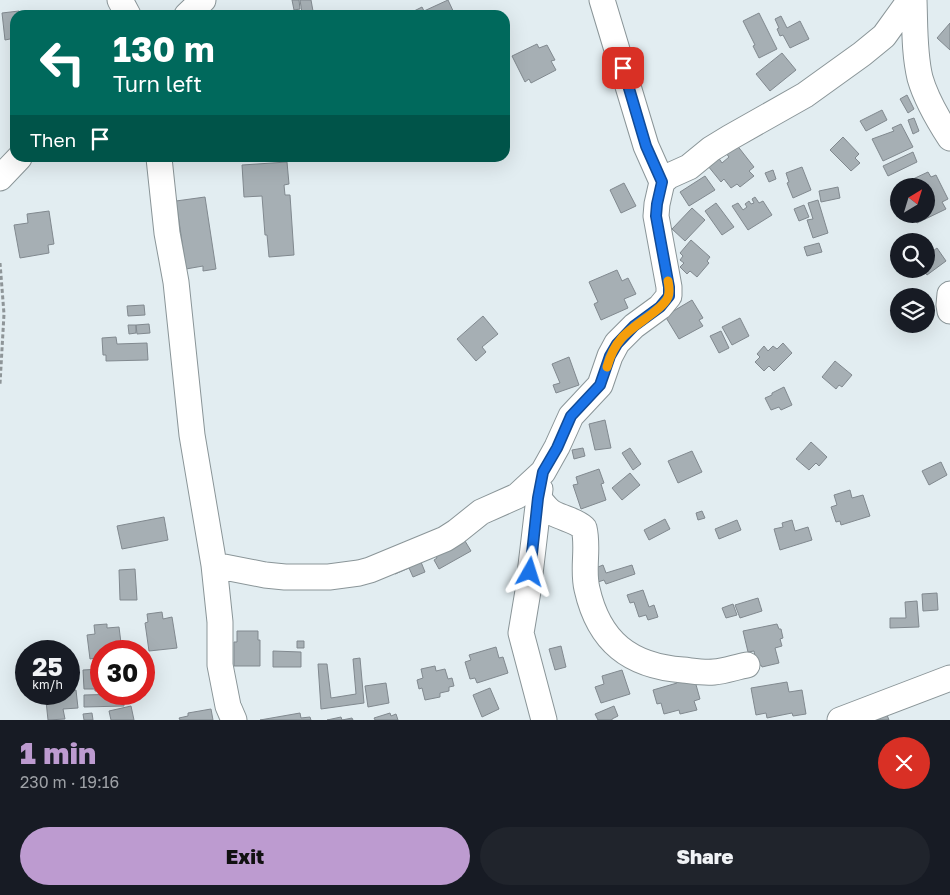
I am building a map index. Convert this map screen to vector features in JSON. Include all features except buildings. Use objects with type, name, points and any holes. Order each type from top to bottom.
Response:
[{"type":"street","points":[[193,10],[203,0]]},
{"type":"street","points":[[602,0],[646,146],[662,182]]},
{"type":"street","points":[[214,565],[285,578],[329,577],[360,573],[445,539],[481,512],[517,496],[543,472],[557,448],[571,416],[600,385],[610,356],[617,344],[634,326],[660,307],[669,296],[656,216],[662,182],[669,176],[690,167],[729,138],[805,95],[862,54],[884,36],[910,0]]},
{"type":"street","points":[[914,0],[916,46],[921,80],[950,138]]},
{"type":"street","points":[[0,178],[15,162]]},
{"type":"street","points":[[159,162],[167,233],[176,282],[192,434],[214,565],[220,622],[220,665],[228,706],[234,720]]},
{"type":"street","points":[[950,294],[950,311]]},
{"type":"street","points":[[543,472],[521,633],[544,720]]},
{"type":"street","points":[[538,498],[554,514],[577,522],[584,528],[586,587],[590,602],[598,622],[620,649],[629,656],[649,665],[673,670],[716,672],[747,665]]},
{"type":"street","points":[[848,719],[950,678]]},
{"type":"path","points":[[0,263],[4,314],[0,384]]},
{"type":"slow traffic","points":[[607,367],[613,349],[622,338],[667,299],[669,296],[668,281]]},
{"type":"route","points":[[530,572],[538,498],[543,472],[557,448],[571,416],[600,385],[613,349],[634,326],[660,307],[669,296],[656,216],[662,182],[646,146],[623,68]]}]
